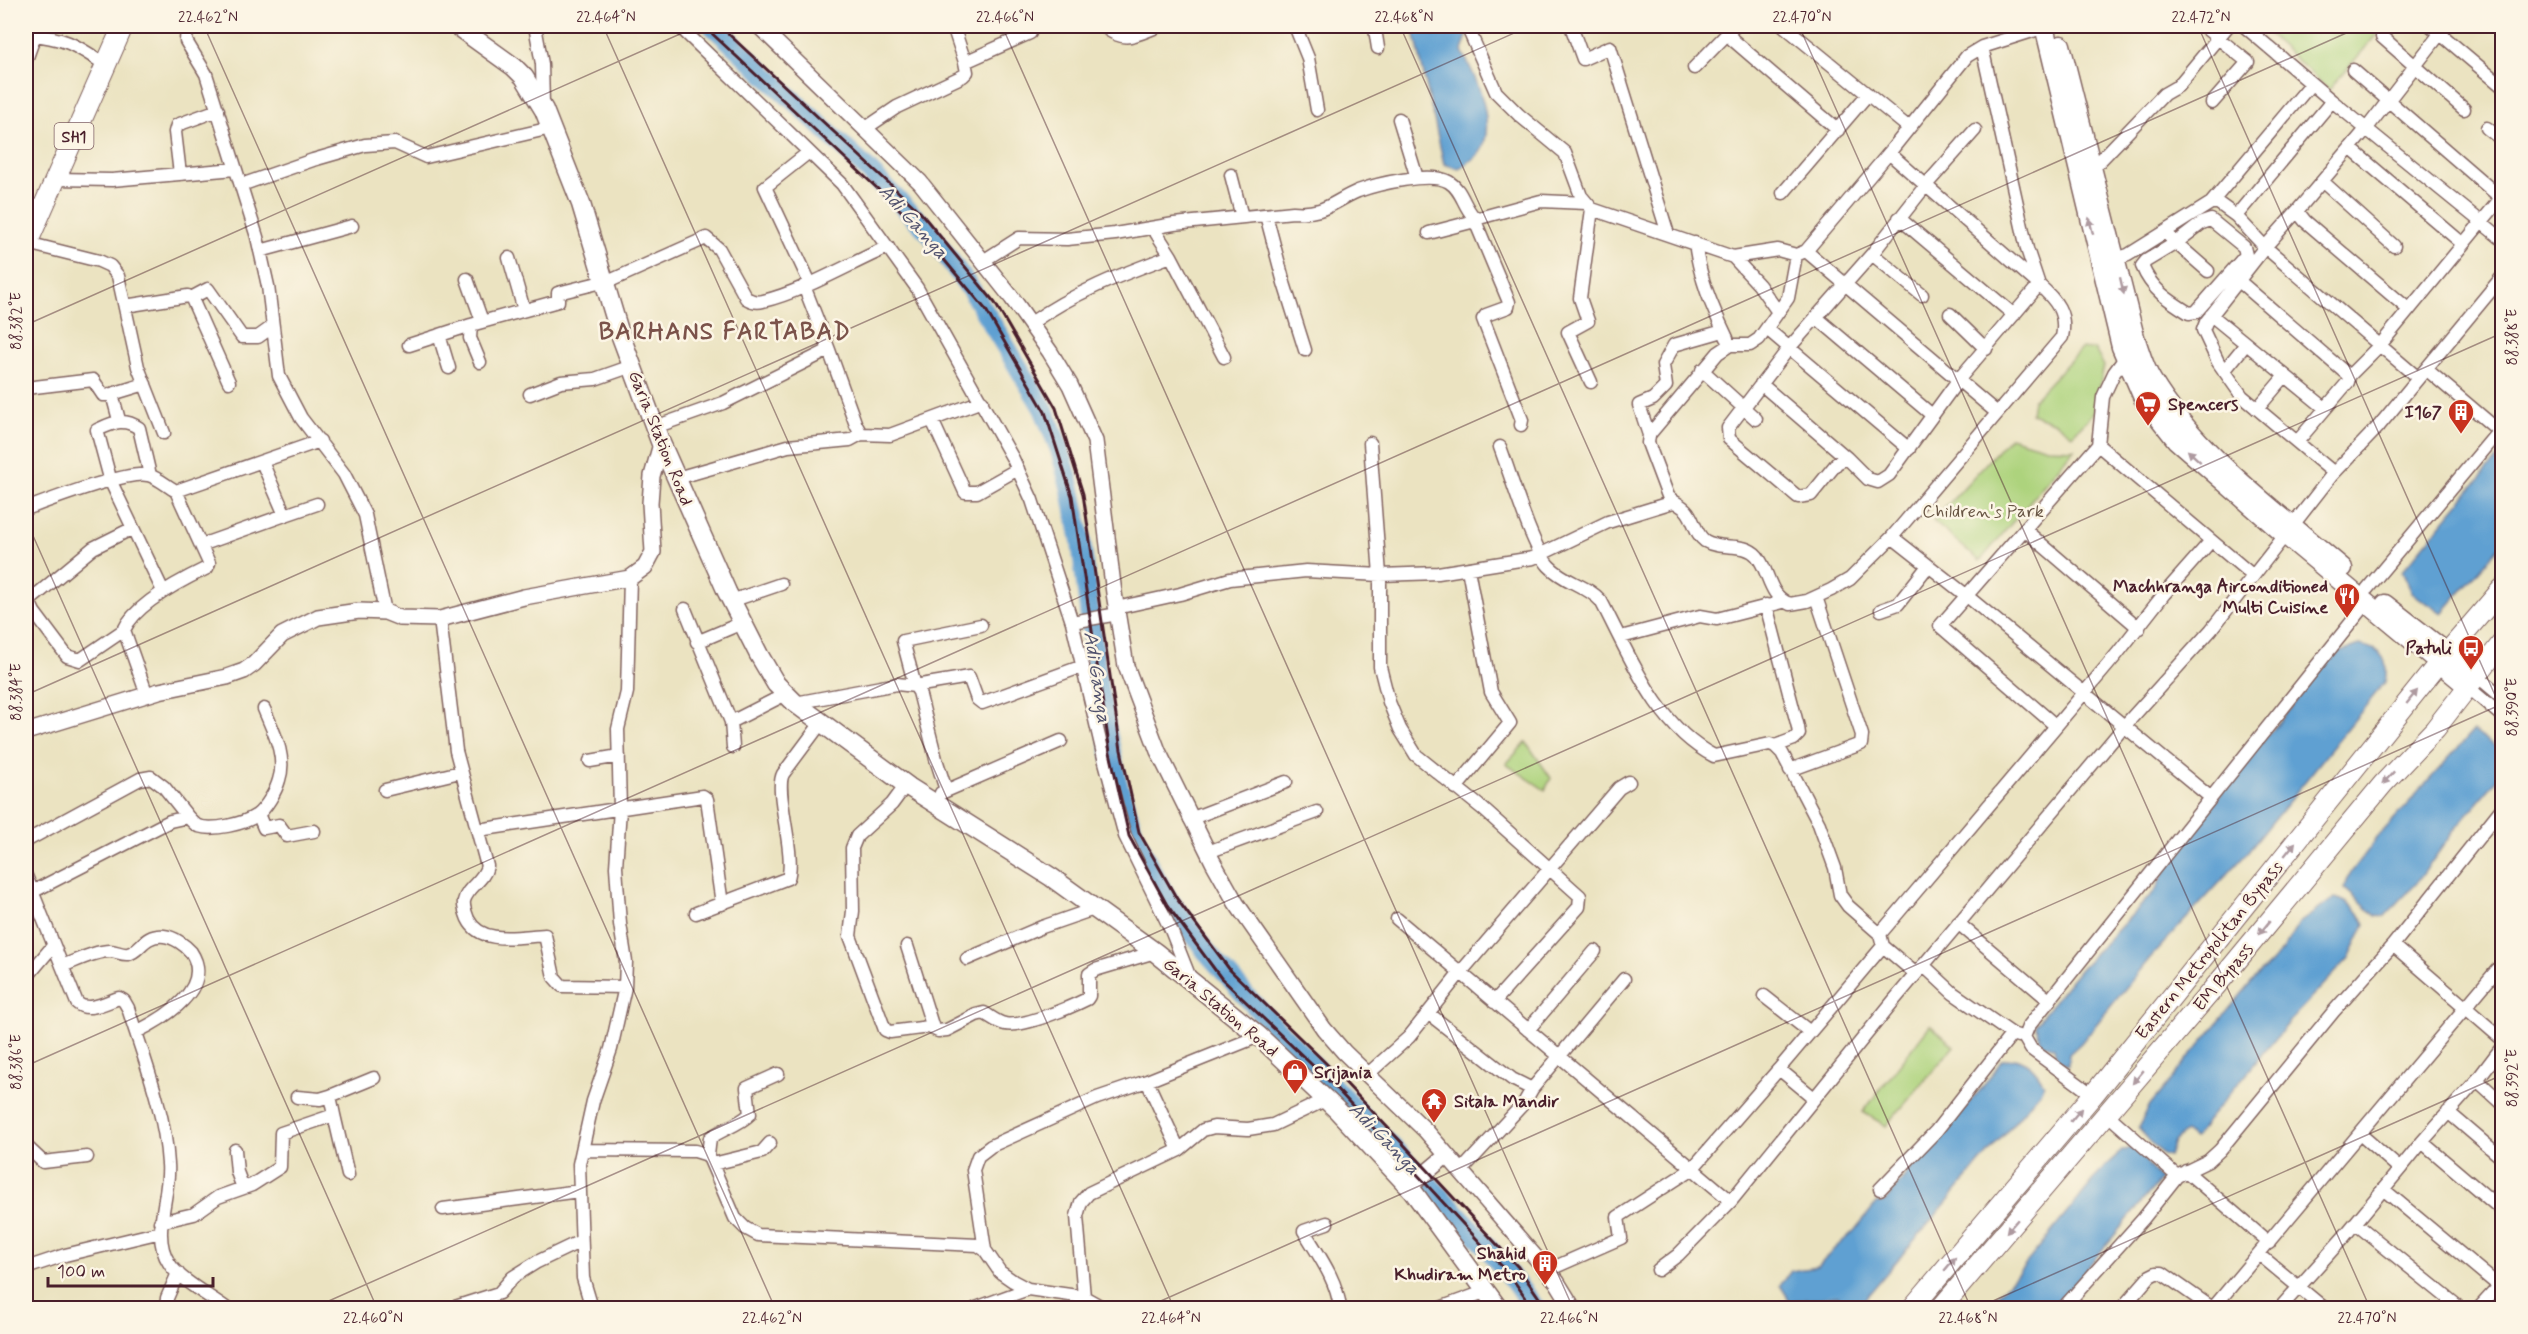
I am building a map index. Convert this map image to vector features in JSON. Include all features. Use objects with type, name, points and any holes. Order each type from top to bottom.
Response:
[{"type":"main road","name":"SH1","points":[[26,245],[123,26]]},
{"type":"main road","name":"Garia Station Road","points":[[457,26],[514,67],[524,77],[544,110],[580,204],[603,283],[658,436],[731,601],[777,684],[791,699],[821,723],[906,785],[940,796],[1155,951],[1259,1036],[1326,1100],[1408,1187],[1498,1308]]},
{"type":"main road","points":[[2049,26],[2109,261],[2151,378],[2180,421],[2289,530]]},
{"type":"main road","points":[[2072,115],[2092,168],[2125,358],[2143,398],[2176,440],[2472,681]]},
{"type":"main road","name":"Eastern Metropolitan Bypass","points":[[1912,1308],[2093,1095],[2443,658],[2502,589]]},
{"type":"main road","name":"EM Bypass","points":[[1941,1308],[2107,1114],[2383,784],[2435,729],[2502,643]]},
{"type":"street","points":[[187,26],[186,41],[206,74],[260,250],[268,286],[279,376],[302,418],[344,474],[365,515],[385,612]]},
{"type":"street","points":[[535,26],[542,64],[544,110]]},
{"type":"street","points":[[679,26],[842,184],[917,288],[1018,469],[1032,500],[1072,622],[1125,836],[1171,930],[1191,980]]},
{"type":"street","points":[[759,26],[817,85],[866,128],[920,182],[1030,323],[1070,386],[1095,441],[1126,666],[1158,751],[1190,819],[1236,903],[1295,989],[1337,1044],[1447,1155],[1557,1282],[1573,1308]]},
{"type":"street","points":[[866,128],[897,107],[967,72],[953,26]]},
{"type":"street","points":[[1103,26],[1117,36],[1126,38],[1159,26]]},
{"type":"street","points":[[1295,26],[1308,58],[1317,110]]},
{"type":"street","points":[[1378,26],[1375,29],[1378,48]]},
{"type":"street","points":[[1472,26],[1496,92],[1519,115],[1565,153],[1577,187],[1589,206],[1580,298],[1588,321],[1568,332],[1591,382]]},
{"type":"street","points":[[1571,26],[1583,59],[1610,47],[1668,234]]},
{"type":"street","points":[[1784,26],[1909,128]]},
{"type":"street","points":[[1649,435],[1718,352],[1730,345],[1750,345],[1759,339],[1788,298],[1801,253],[1889,153],[1967,56],[1982,47],[2049,26]]},
{"type":"street","points":[[2203,26],[2248,62],[2212,103]]},
{"type":"street","points":[[2092,168],[2164,94],[2178,86],[2228,26]]},
{"type":"street","points":[[2244,26],[2311,84],[2502,239]]},
{"type":"street","points":[[2499,26],[2502,29]]},
{"type":"street","points":[[2334,473],[2242,396],[2224,371],[2203,330],[2211,315],[2265,247],[2367,128],[2415,66],[2439,28],[2502,86]]},
{"type":"street","points":[[1694,68],[1731,29],[1838,130]]},
{"type":"street","points":[[965,62],[1030,33]]},
{"type":"street","points":[[26,60],[30,34],[57,37],[75,44],[106,65]]},
{"type":"street","points":[[2382,37],[2464,109]]},
{"type":"street","points":[[1982,47],[2027,249],[2039,285]]},
{"type":"street","points":[[2297,442],[2348,382],[2349,376],[2381,344],[2502,198],[2353,70]]},
{"type":"street","points":[[2109,261],[2128,255],[2211,203],[2311,84]]},
{"type":"street","points":[[1783,193],[1868,94]]},
{"type":"street","points":[[2236,216],[2332,101]]},
{"type":"street","points":[[180,174],[175,132],[177,125],[218,110]]},
{"type":"street","points":[[1399,120],[1417,178]]},
{"type":"street","points":[[241,185],[365,145],[395,143],[426,157],[551,128]]},
{"type":"street","points":[[2487,128],[2502,140]]},
{"type":"street","points":[[1847,458],[1837,463],[1810,495],[1798,497],[1729,438],[1728,428],[1789,348],[1872,254],[1899,218],[1974,130]]},
{"type":"street","points":[[2350,148],[2463,244]]},
{"type":"street","points":[[809,152],[765,187],[807,284],[861,434]]},
{"type":"street","points":[[1723,331],[1674,345],[1663,365],[1666,386],[1653,399],[1639,405],[1649,435],[1651,454],[1661,481],[1673,502],[1687,511],[1703,539],[1723,547],[1741,547],[1758,557],[1776,596],[1783,602],[1790,604],[1816,597],[1850,579],[1892,537],[2062,337],[2064,324],[2057,301],[1889,153]]},
{"type":"street","points":[[56,179],[112,180],[235,169]]},
{"type":"street","points":[[1231,175],[1242,217]]},
{"type":"street","points":[[983,261],[1019,238],[1067,239],[1242,217],[1307,213],[1333,206],[1358,192],[1417,178],[1433,177],[1447,180],[1460,193],[1474,218],[1509,302],[1508,307],[1486,315],[1483,319],[1522,420],[1521,425]]},
{"type":"street","points":[[2323,182],[2394,246]]},
{"type":"street","points":[[1429,233],[1474,218],[1541,201],[1589,206],[1733,257],[1759,285],[1779,312]]},
{"type":"street","points":[[1881,1189],[1936,1131],[2050,1001],[2367,596],[2501,429],[2381,344],[2265,247],[2236,216],[2218,203],[2211,203]]},
{"type":"street","points":[[2297,211],[2305,221],[2408,309]]},
{"type":"street","points":[[1266,215],[1305,350]]},
{"type":"street","points":[[1899,218],[2014,315]]},
{"type":"street","points":[[2211,220],[2244,247],[2246,255],[2196,312],[2189,313],[2160,295],[2147,278],[2142,266],[2146,261],[2176,243],[2202,223],[2211,220]]},
{"type":"street","points":[[260,250],[352,226]]},
{"type":"street","points":[[1153,228],[1171,256],[1224,357]]},
{"type":"street","points":[[2166,233],[2208,271]]},
{"type":"street","points":[[409,345],[477,323],[558,301],[558,292],[603,283],[706,238],[719,249],[746,298],[752,302],[762,301],[807,284],[888,247]]},
{"type":"street","points":[[1695,243],[1699,271],[1730,345]]},
{"type":"street","points":[[26,245],[99,261],[110,266],[118,276],[134,349],[164,433]]},
{"type":"street","points":[[1733,257],[1778,250],[1801,253],[1844,285],[1996,412]]},
{"type":"street","points":[[1872,254],[1922,295]]},
{"type":"street","points":[[1030,323],[1053,307],[1105,281],[1171,256]]},
{"type":"street","points":[[508,258],[524,310]]},
{"type":"street","points":[[1658,1270],[1678,1255],[1731,1201],[1958,923],[2125,726],[2211,630],[2334,473],[2378,427],[2502,278]]},
{"type":"street","points":[[466,279],[477,323],[470,338],[480,362]]},
{"type":"street","points":[[2239,281],[2349,376]]},
{"type":"street","points":[[1761,384],[1868,479],[1878,482],[1889,475],[1959,379],[2039,285]]},
{"type":"street","points":[[125,306],[188,296],[191,298],[208,289],[242,337],[258,337],[272,327]]},
{"type":"street","points":[[191,298],[229,381]]},
{"type":"street","points":[[1950,314],[1986,349]]},
{"type":"street","points":[[2211,315],[2325,408]]},
{"type":"street","points":[[1816,317],[1932,416]]},
{"type":"street","points":[[1767,329],[1909,449]]},
{"type":"street","points":[[439,335],[449,368]]},
{"type":"street","points":[[2224,371],[2246,344]]},
{"type":"street","points":[[26,732],[147,695],[244,671],[254,664],[282,634],[318,617],[359,610],[385,612],[400,618],[440,619],[535,595],[630,578],[645,567],[652,552],[650,503],[658,436],[829,350]]},
{"type":"street","points":[[2056,726],[1940,626],[2098,445],[2103,397],[2114,373],[2125,358]]},
{"type":"street","points":[[530,394],[561,382],[595,379],[632,366]]},
{"type":"street","points":[[1702,370],[1756,419]]},
{"type":"street","points":[[2257,409],[2286,376]]},
{"type":"street","points":[[26,388],[93,380],[103,394],[112,394],[145,384]]},
{"type":"street","points":[[112,394],[119,420]]},
{"type":"street","points":[[677,478],[788,446],[850,440],[861,434],[890,435],[982,402]]},
{"type":"street","points":[[150,475],[139,428],[132,423],[119,420],[97,430],[111,482],[131,529],[163,591]]},
{"type":"street","points":[[932,420],[965,492],[977,492],[1018,469]]},
{"type":"street","points":[[176,491],[320,441]]},
{"type":"street","points":[[1370,443],[1380,575],[1380,667],[1389,702],[1407,744],[1416,755],[1577,891],[1581,901],[1494,1002]]},
{"type":"street","points":[[2098,445],[2210,542],[2252,575]]},
{"type":"street","points":[[1500,447],[1540,556],[1560,577],[1593,592],[1601,601],[1639,674],[1666,714],[1694,744],[1714,756],[1756,745],[1775,746],[1819,824],[1835,868],[1840,894],[1848,906],[1882,940],[1920,970],[2018,1036],[2031,1049],[2093,1095]]},
{"type":"street","points":[[262,462],[285,515]]},
{"type":"street","points":[[26,509],[140,474],[150,475],[176,491],[208,556],[207,568],[163,591],[129,622],[124,630],[80,660],[73,660],[67,656],[27,598],[93,549],[131,529]]},
{"type":"street","points":[[1072,622],[1230,579],[1306,571],[1380,575],[1438,573],[1540,556],[1608,522],[1673,502]]},
{"type":"street","points":[[201,545],[317,504]]},
{"type":"street","points":[[2025,530],[2139,628]]},
{"type":"street","points":[[1892,537],[2210,797]]},
{"type":"street","points":[[1546,1271],[1619,1240],[1622,1235],[1618,1218],[1692,1169],[1810,1032],[2056,726],[2139,628],[2164,594],[2210,542]]},
{"type":"street","points":[[1881,610],[1898,604],[1928,566]]},
{"type":"street","points":[[1456,788],[1510,723],[1491,692],[1468,569]]},
{"type":"street","points":[[592,1308],[583,1278],[579,1164],[593,1101],[611,1049],[625,987],[626,962],[620,924],[616,867],[620,809],[618,729],[627,692],[630,578]]},
{"type":"street","points":[[731,601],[781,584]]},
{"type":"street","points":[[1790,770],[1861,744],[1862,735],[1816,597]]},
{"type":"street","points":[[1621,638],[1700,616],[1717,619],[1783,602]]},
{"type":"street","points":[[1766,605],[1798,727],[1798,734],[1794,739],[1775,746]]},
{"type":"street","points":[[685,609],[731,722],[733,747]]},
{"type":"street","points":[[440,619],[460,772],[487,866],[482,879],[467,894],[464,902],[465,913],[472,928],[487,936],[546,935],[555,977],[562,986],[625,987]]},
{"type":"street","points":[[697,642],[742,623]]},
{"type":"street","points":[[981,625],[903,641],[936,759],[940,796],[1061,741]]},
{"type":"street","points":[[124,630],[147,695]]},
{"type":"street","points":[[731,722],[791,699],[897,684],[915,686],[969,677],[977,699],[982,704],[1083,666]]},
{"type":"street","points":[[2472,681],[2502,697]]},
{"type":"street","points":[[2472,681],[2502,716]]},
{"type":"street","points":[[26,841],[140,778],[151,777],[164,787],[196,825],[207,828],[245,821],[258,814],[280,780],[282,755],[264,709]]},
{"type":"street","points":[[696,913],[788,878],[787,829],[780,781],[821,723]]},
{"type":"street","points":[[590,761],[619,756]]},
{"type":"street","points":[[385,790],[460,772]]},
{"type":"street","points":[[1190,819],[1286,782]]},
{"type":"street","points":[[1368,1074],[1409,1037],[1549,868],[1619,788],[1629,782]]},
{"type":"street","name":"Garia Station Road","points":[[906,785],[892,804],[857,836],[852,848],[853,911],[850,936],[885,1029],[890,1032],[933,1028],[947,1030],[984,1013],[998,1021],[1012,1025],[1046,1016],[1087,999],[1089,974],[1095,970],[1155,951]]},
{"type":"street","points":[[478,830],[700,795],[705,797],[722,904]]},
{"type":"street","points":[[2063,1308],[2182,1173],[2208,1161],[2220,1150],[2334,1011],[2393,945],[2502,808]]},
{"type":"street","points":[[1208,852],[1317,812]]},
{"type":"street","points":[[258,814],[264,828],[279,825],[286,836],[314,831]]},
{"type":"street","points":[[32,892],[170,821],[188,817]]},
{"type":"street","points":[[26,876],[52,947],[77,1003],[89,1008],[119,998],[128,1008],[163,1121],[169,1166],[161,1227],[168,1262],[178,1273],[226,1308]]},
{"type":"street","points":[[967,959],[1042,927],[1094,909]]},
{"type":"street","points":[[1396,919],[1731,1201]]},
{"type":"street","points":[[1958,923],[2050,1001]]},
{"type":"street","points":[[62,966],[107,951],[126,955],[132,953],[143,941],[163,936],[177,940],[189,950],[196,962],[198,979],[186,996],[160,1020],[136,1032]]},
{"type":"street","points":[[2393,945],[2502,1039]]},
{"type":"street","points":[[907,946],[933,1028]]},
{"type":"street","points":[[26,978],[52,947]]},
{"type":"street","points":[[1528,1030],[1595,951]]},
{"type":"street","points":[[2122,1308],[2150,1276],[2162,1273],[2212,1308],[2260,1255],[2502,964]]},
{"type":"street","points":[[1461,1171],[1524,1103],[1532,1089],[1624,979]]},
{"type":"street","points":[[1764,996],[1810,1032]]},
{"type":"street","points":[[1428,1012],[1512,1080],[1532,1089]]},
{"type":"street","points":[[985,1250],[973,1170],[978,1156],[991,1146],[1097,1098],[1147,1081],[1259,1036]]},
{"type":"street","points":[[2280,1308],[2355,1224],[2422,1142],[2477,1080],[2502,1047]]},
{"type":"street","points":[[1779,1069],[1814,1098]]},
{"type":"street","points":[[778,1074],[747,1088],[750,1114],[710,1138],[710,1159],[735,1218],[745,1228],[758,1235],[978,1245],[985,1250],[1000,1272],[1028,1289],[1084,1297],[1104,1308]]},
{"type":"street","points":[[297,1097],[320,1099],[374,1078]]},
{"type":"street","points":[[2477,1080],[2502,1103]]},
{"type":"street","points":[[1147,1081],[1179,1150]]},
{"type":"street","points":[[330,1096],[348,1175]]},
{"type":"street","points":[[1084,1297],[1077,1216],[1081,1202],[1089,1193],[1179,1150],[1203,1130],[1214,1126],[1248,1129],[1273,1125],[1326,1100]]},
{"type":"street","points":[[2448,1112],[2502,1158]]},
{"type":"street","points":[[2107,1114],[2269,1243]]},
{"type":"street","points":[[26,1268],[161,1227],[194,1214],[218,1197],[252,1185],[280,1167],[281,1133],[334,1115]]},
{"type":"street","points":[[2360,1134],[2400,1168]]},
{"type":"street","points":[[2422,1142],[2502,1210]]},
{"type":"street","points":[[583,1150],[695,1151],[710,1159],[762,1152],[770,1143]]},
{"type":"street","points":[[26,1146],[43,1162],[87,1157]]},
{"type":"street","points":[[235,1150],[237,1172],[243,1188]]},
{"type":"street","points":[[1408,1187],[1447,1155]]},
{"type":"street","points":[[2383,1189],[2501,1285],[2479,1308]]},
{"type":"street","points":[[443,1209],[579,1191]]},
{"type":"street","points":[[1327,1223],[1304,1231],[1330,1274],[1340,1300],[1340,1308]]},
{"type":"street","points":[[2355,1224],[2460,1308]]},
{"type":"street","points":[[452,1308],[499,1293],[513,1277],[537,1262],[581,1241]]},
{"type":"street","points":[[2260,1255],[2324,1308]]},
{"type":"street","points":[[166,1308],[167,1298],[178,1273]]},
{"type":"street","points":[[976,1308],[1028,1289]]},
{"type":"street","points":[[1440,1308],[1484,1292]]},
{"type":"green space","points":[[2260,26],[2384,26],[2329,90]]},
{"type":"green space","points":[[2082,348],[2095,350],[2104,366],[2094,413],[2072,435],[2056,423],[2031,414],[2033,400]]},
{"type":"green space","name":"Children's Park","points":[[2010,437],[2047,448],[2074,449],[1980,561],[1933,521]]},
{"type":"green space","points":[[1526,742],[1551,778],[1545,790],[1506,764]]},
{"type":"green space","points":[[1930,1025],[1954,1046],[1886,1126],[1863,1112]]},
{"type":"water","points":[[1413,26],[1461,26],[1467,35],[1462,51],[1478,86],[1486,127],[1481,151],[1459,169],[1444,164]]},
{"type":"water","points":[[2502,452],[2502,544],[2442,613],[2412,593],[2402,571]]},
{"type":"water","points":[[2359,645],[2373,649],[2382,656],[2386,667],[2385,682],[2248,852],[2150,958],[2081,1043],[2069,1054],[2068,1065],[2057,1060],[2054,1048],[2042,1043],[2035,1025],[2080,969],[2155,891],[2171,859],[2212,807],[2236,771],[2323,667],[2341,651]]},
{"type":"water","points":[[2473,731],[2502,751],[2502,774],[2455,829],[2416,884],[2384,917],[2376,916],[2344,888],[2347,878],[2378,837]]},
{"type":"water","points":[[2335,898],[2353,907],[2365,924],[2349,958],[2297,1013],[2194,1139],[2185,1132],[2174,1142],[2169,1156],[2162,1154],[2138,1128],[2150,1105],[2254,979],[2283,950],[2299,923]]},
{"type":"water","points":[[2015,1058],[2029,1065],[2038,1075],[2044,1084],[2040,1092],[1857,1308],[1847,1308],[1838,1296],[1790,1301],[1780,1285],[1791,1271],[1818,1267],[1854,1231],[1876,1204],[1885,1201],[1915,1163],[1982,1088],[2002,1060]]},
{"type":"water","points":[[2134,1147],[2161,1179],[2054,1308],[1986,1308],[2019,1272],[2106,1165],[2122,1151]]},
{"type":"waterway","name":"Adi Ganga","points":[[713,26],[865,167],[930,233],[972,291],[1043,408],[1060,450],[1071,490],[1081,541],[1098,687],[1117,781],[1134,833],[1166,896],[1206,951],[1263,1015],[1467,1224],[1535,1308]]},
{"type":"railway","points":[[704,26],[911,220],[986,310],[1045,412],[1072,496],[1110,752],[1129,836],[1167,905],[1221,978],[1331,1083],[1509,1274],[1533,1308]]},
{"type":"railway","points":[[720,26],[920,212],[995,303],[1056,408],[1083,494],[1121,750],[1139,832],[1177,899],[1230,970],[1338,1075],[1424,1166],[1518,1267],[1546,1308]]},
{"type":"place","name":"Spencers","points":[[2148,427]]},
{"type":"place","name":"I167","points":[[2461,435]]},
{"type":"place","name":"Machhranga Airconditioned Multi Cuisine","points":[[2347,619]]},
{"type":"place","name":"Patuli","points":[[2471,671]]},
{"type":"place","name":"Srijania","points":[[1295,1095]]},
{"type":"place","name":"Sitala Mandir","points":[[1434,1124]]},
{"type":"place","name":"Shahid Khudiram Metro","points":[[1545,1286]]},
{"type":"district","name":"BARHANS FARTABAD","points":[[725,331]]}]
